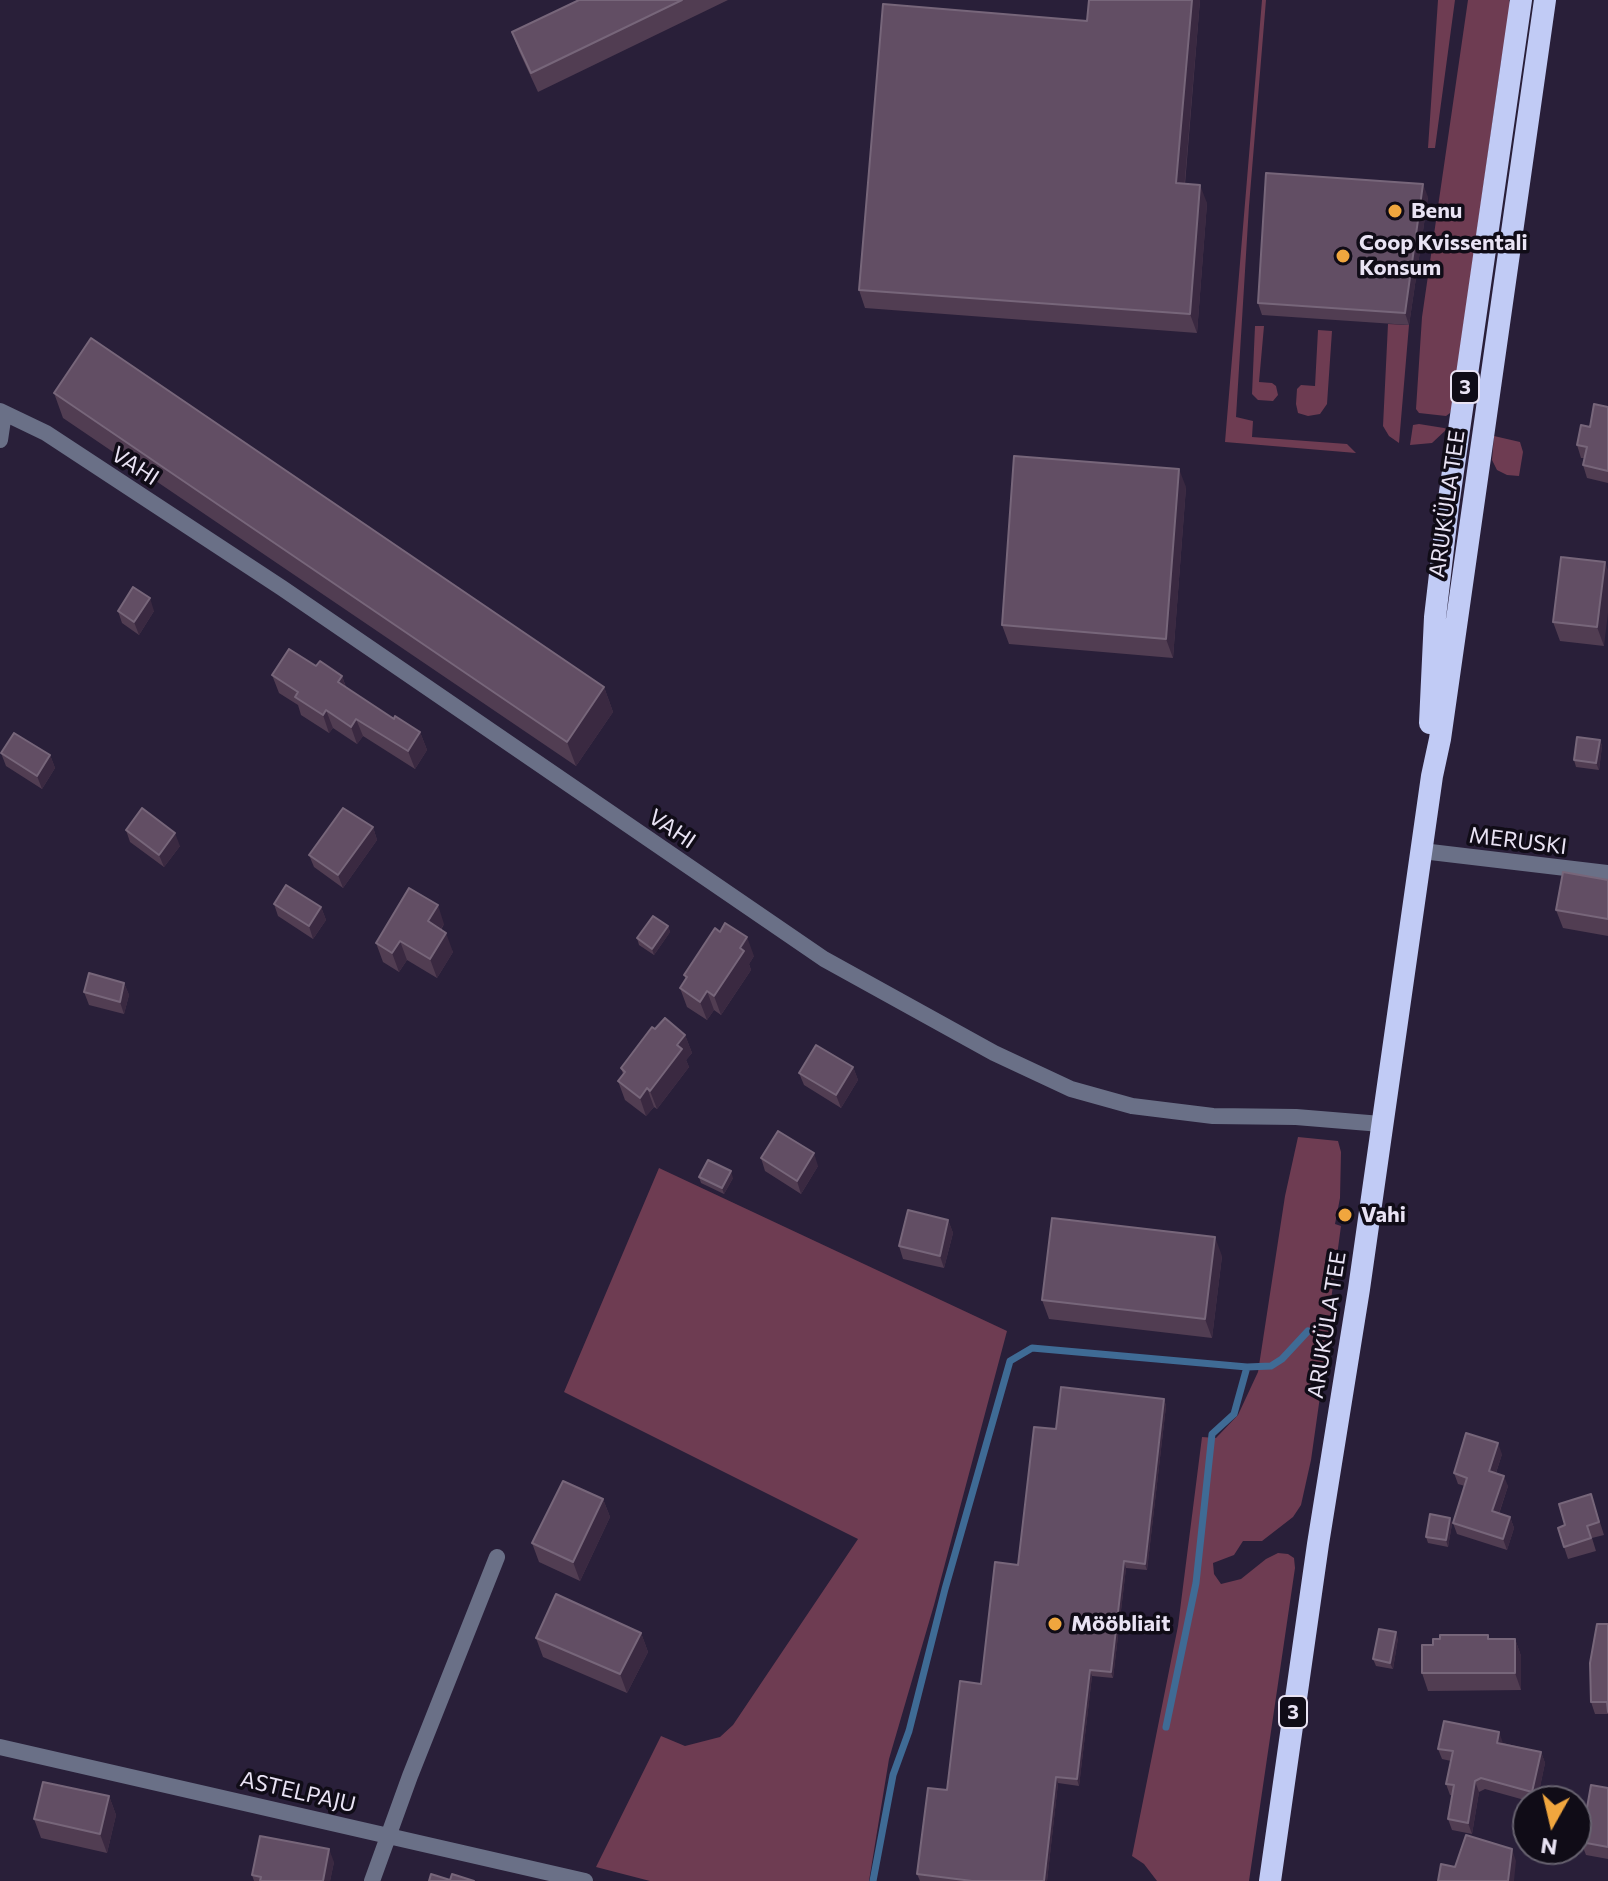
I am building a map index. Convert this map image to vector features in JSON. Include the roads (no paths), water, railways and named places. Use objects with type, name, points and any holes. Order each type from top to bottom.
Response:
[{"type":"highway","name":"ARUKÜLA TEE","points":[[1432,776],[1430,725],[1440,569],[1521,0]]},
{"type":"highway","name":"ARUKÜLA TEE","points":[[1270,1881],[1446,697],[1545,0]]},
{"type":"street","points":[[0,440],[2,412]]},
{"type":"street","name":"VAHI","points":[[2,412],[46,433],[282,588],[824,959],[994,1053],[1071,1089],[1132,1106],[1213,1116],[1296,1117],[1381,1124]]},
{"type":"street","name":"MERUSKI","points":[[1422,851],[1608,873]]},
{"type":"street","points":[[372,1881],[497,1557]]},
{"type":"street","name":"ASTELPAJU","points":[[0,1747],[585,1881]]},
{"type":"waterway","points":[[873,1881],[893,1775],[909,1731],[945,1589],[1010,1361],[1032,1348],[1247,1367],[1271,1366],[1282,1359],[1308,1331]]},
{"type":"waterway","points":[[1166,1727],[1196,1583],[1212,1434],[1234,1414],[1247,1367]]},
{"type":"place","name":"Benu","points":[[1395,211]]},
{"type":"place","name":"Coop Kvissentali Konsum","points":[[1343,256]]},
{"type":"place","name":"Vahi","points":[[1345,1215]]},
{"type":"place","name":"Mööbliait","points":[[1055,1624]]}]
